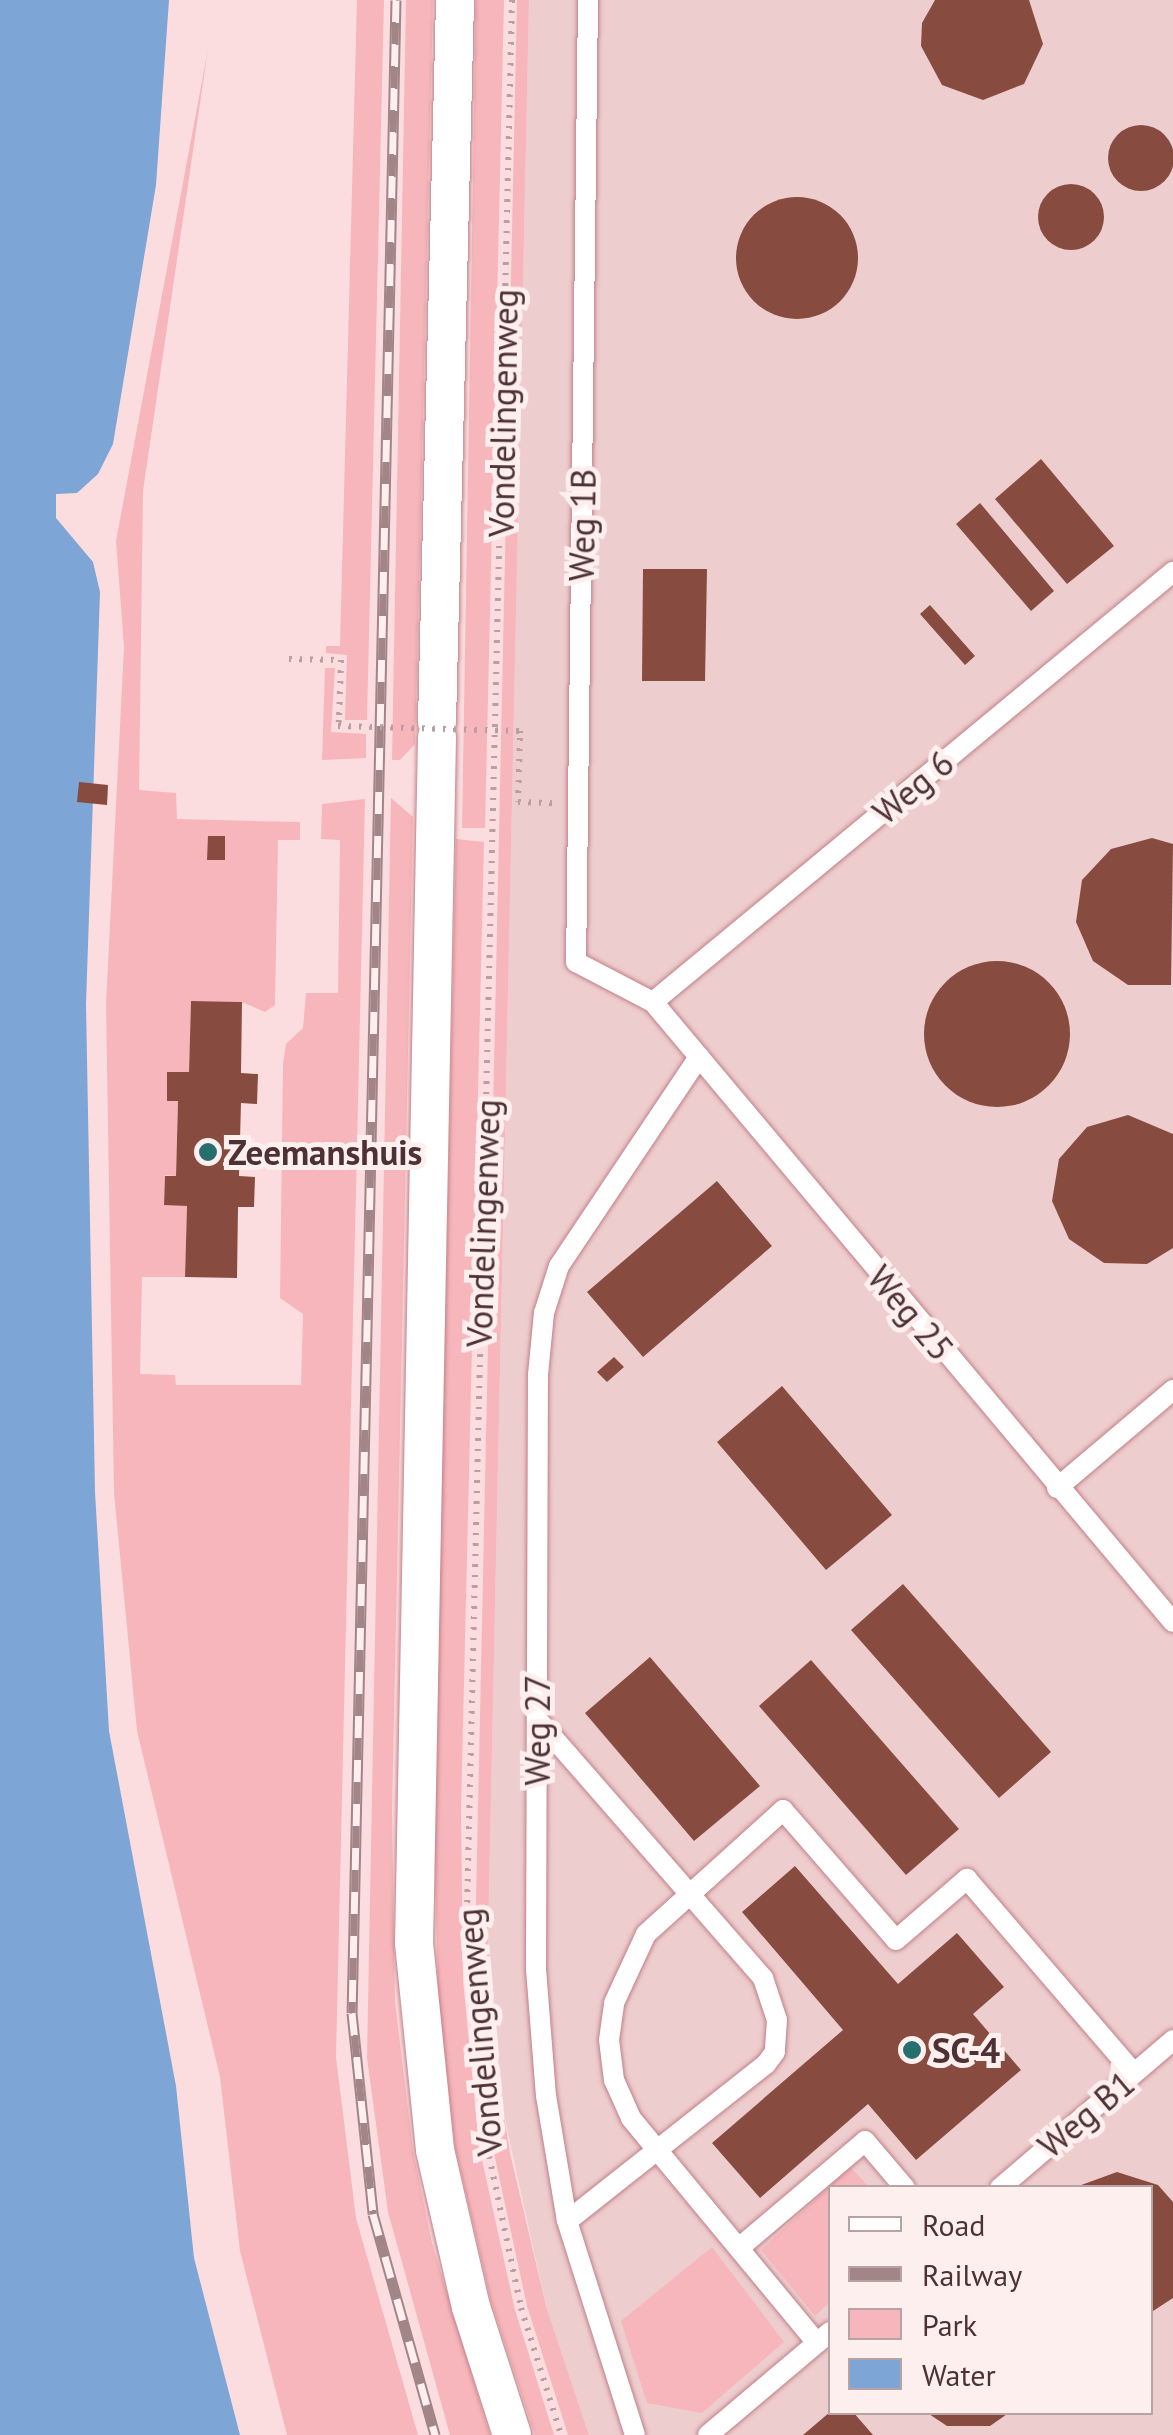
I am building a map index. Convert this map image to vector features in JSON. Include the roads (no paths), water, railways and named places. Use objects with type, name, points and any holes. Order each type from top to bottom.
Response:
[{"type":"street","name":"Vondelingenweg","points":[[454,0],[414,1943],[423,2074],[439,2167],[470,2307],[512,2435]]},
{"type":"lane","name":"Weg 1B","points":[[588,0],[576,962],[652,1002]]},
{"type":"lane","name":"Weg 6","points":[[652,1002],[1173,572]]},
{"type":"lane","name":"Weg 25","points":[[652,1002],[1173,1622]]},
{"type":"lane","name":"Weg 27","points":[[635,2435],[566,2221],[546,2096],[536,1970],[544,1313],[582,1225],[699,1057]]},
{"type":"lane","points":[[1057,1488],[1173,1390]]},
{"type":"lane","points":[[537,1719],[763,1978],[778,2038],[766,2064],[566,2221]]},
{"type":"lane","points":[[708,2435],[824,2337],[740,2248],[631,2118],[614,2080],[612,2021],[627,1966],[646,1934],[783,1810],[896,1940],[967,1879],[1134,2073]]},
{"type":"lane","name":"Weg B1","points":[[1003,2185],[1173,2040]]},
{"type":"lane","points":[[740,2248],[865,2141],[902,2185]]},
{"type":"water","points":[[0,0],[169,0],[156,185],[113,444],[98,474],[77,493],[56,494],[56,518],[93,562],[100,592],[86,1004],[95,1492],[109,1731],[176,2086],[194,2258],[240,2435],[0,2435]]},
{"type":"railway","points":[[396,0],[352,2013],[373,2214],[435,2435]]},
{"type":"place","name":"Zeemanshuis","points":[[208,1152]]},
{"type":"place","name":"SC-4","points":[[912,2050]]}]
